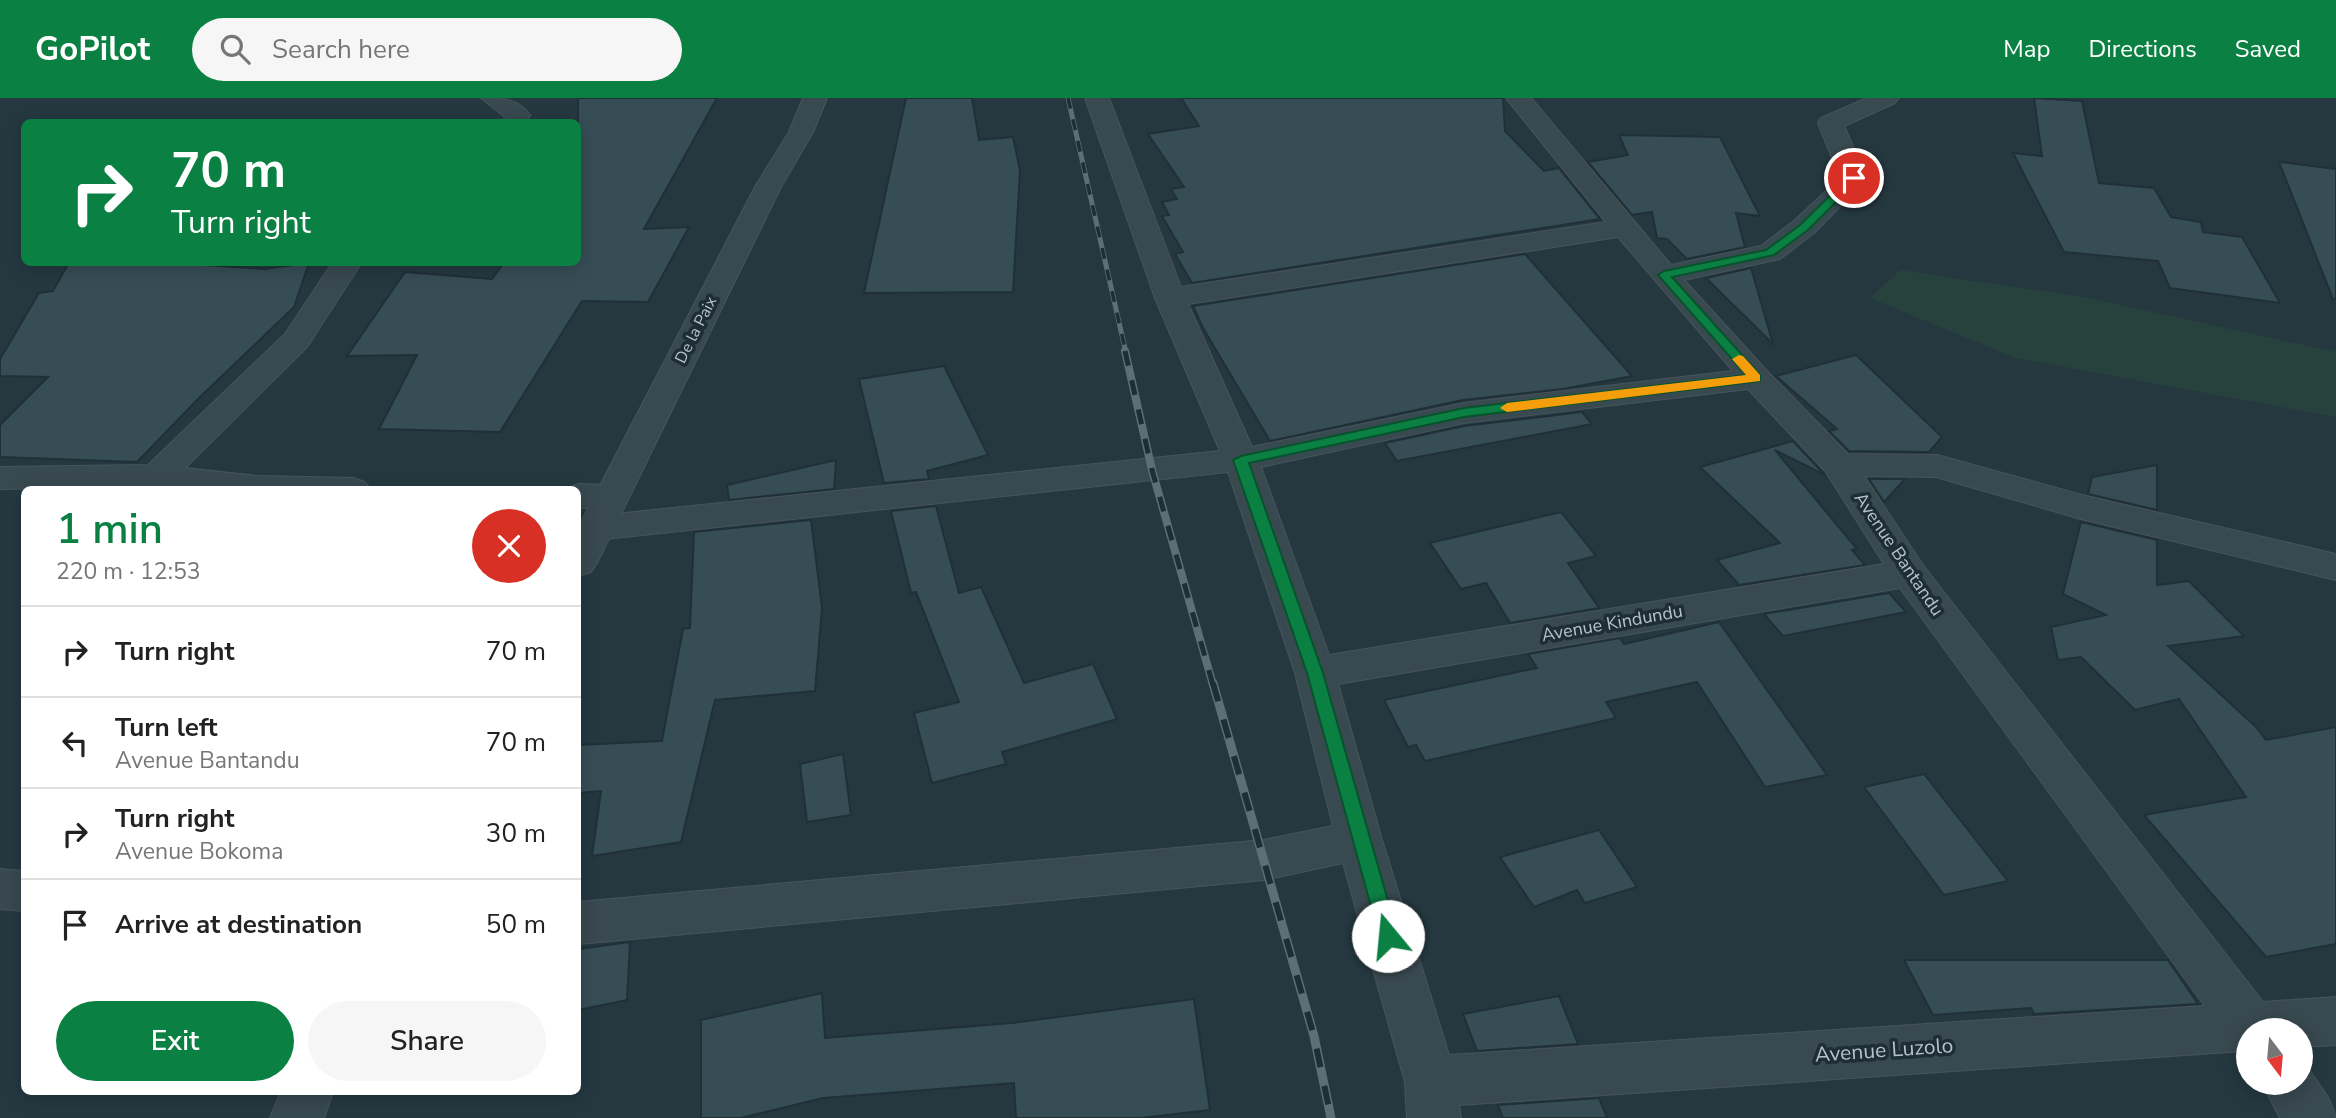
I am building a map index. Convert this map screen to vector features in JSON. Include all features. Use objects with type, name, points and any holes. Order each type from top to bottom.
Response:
[{"type":"street","points":[[493,98],[518,114],[516,119]]},
{"type":"street","name":"De la Paix","points":[[581,553],[595,507],[768,187],[801,132],[815,98]]},
{"type":"street","points":[[1097,98],[1170,298],[1241,460],[1315,673],[1433,1100]]},
{"type":"street","name":"Avenue Bantandu","points":[[1518,98],[1664,275],[1756,378],[1839,465],[1909,573],[2245,1018]]},
{"type":"street","points":[[1664,275],[1770,253],[1804,227],[1854,178],[1830,123],[1887,98]]},
{"type":"street","points":[[1170,298],[1626,227]]},
{"type":"street","points":[[157,476],[296,340],[345,266]]},
{"type":"street","points":[[595,507],[1241,460],[1464,413],[1756,378]]},
{"type":"street","points":[[1839,465],[1937,466],[2081,507],[2336,567]]},
{"type":"street","points":[[0,478],[157,476],[249,486]]},
{"type":"street","name":"Avenue Kindundu","points":[[1315,673],[1909,573]]},
{"type":"street","points":[[581,923],[1264,860],[1359,840]]},
{"type":"street","points":[[0,889],[21,891]]},
{"type":"street","name":"Avenue Luzolo","points":[[2314,1023],[2336,1021]]},
{"type":"street","name":"Avenue Luzolo","points":[[1433,1100],[2236,1029]]},
{"type":"street","points":[[296,1118],[306,1095]]},
{"type":"street","points":[[2296,1096],[2310,1118]]},
{"type":"green space","points":[[1900,270],[2084,297],[2336,352],[2336,417],[2015,358],[1870,298]]},
{"type":"building","points":[[578,98],[717,98],[644,229],[689,227],[648,302],[582,301],[500,432],[379,429],[417,355],[347,356],[405,272],[492,279],[501,266],[581,266],[581,119],[578,119]]},
{"type":"building","points":[[906,98],[972,98],[979,140],[1013,137],[1020,170],[1013,292],[864,293]]},
{"type":"building","points":[[1181,98],[1503,98],[1505,131],[1544,171],[1559,168],[1600,219],[1192,283],[1175,254],[1183,252],[1162,216],[1169,215],[1162,202],[1177,199],[1171,189],[1184,187],[1148,134],[1199,126]]},
{"type":"building","points":[[2034,98],[2082,101],[2099,183],[2154,188],[2171,217],[2201,222],[2203,232],[2242,237],[2280,303],[2170,288],[2158,261],[2064,252],[2013,153],[2042,156]]},
{"type":"building","points":[[1619,135],[1720,137],[1760,216],[1736,213],[1745,247],[1687,259],[1667,239],[1657,238],[1652,212],[1632,215],[1588,162],[1628,155]]},
{"type":"building","points":[[2279,162],[2336,169],[2336,299],[2333,299]]},
{"type":"building","points":[[1525,254],[1632,376],[1563,389],[1463,400],[1270,441],[1203,328],[1193,306]]},
{"type":"building","points":[[67,266],[219,266],[264,269],[308,266],[294,307],[137,462],[0,457],[0,425],[48,377],[0,376],[0,359],[39,293],[53,291]]},
{"type":"building","points":[[1751,268],[1773,344],[1706,278]]},
{"type":"building","points":[[1856,355],[1942,437],[1929,452],[1849,451],[1829,431],[1837,429],[1776,376]]},
{"type":"building","points":[[944,366],[988,455],[927,471],[929,479],[884,483],[859,379]]},
{"type":"building","points":[[1582,412],[1592,424],[1397,461],[1385,443],[1464,426]]},
{"type":"building","points":[[1793,441],[1825,475],[1775,450],[1857,549],[1852,550],[1865,565],[1739,585],[1717,560],[1780,543],[1700,467]]},
{"type":"building","points":[[836,460],[834,489],[729,500],[727,485]]},
{"type":"building","points":[[2157,465],[2157,510],[2088,494],[2092,477]]},
{"type":"building","points":[[1869,479],[1905,479],[1884,502]]},
{"type":"building","points":[[936,506],[959,593],[981,587],[1024,683],[1093,664],[1117,719],[1002,752],[1006,764],[932,783],[914,713],[959,702],[916,592],[911,593],[891,511]]},
{"type":"building","points":[[1561,512],[1596,556],[1568,563],[1599,608],[1510,623],[1486,583],[1461,589],[1430,543]]},
{"type":"building","points":[[811,520],[822,608],[815,691],[715,700],[681,842],[592,856],[601,791],[581,793],[581,745],[662,741],[683,629],[690,628],[694,532]]},
{"type":"building","points":[[2081,522],[2157,540],[2157,585],[2189,581],[2244,636],[2168,646],[2256,727],[2266,740],[2336,727],[2336,944],[2266,957],[2144,815],[2246,797],[2179,699],[2135,710],[2081,657],[2058,660],[2051,627],[2106,615],[2063,594]]},
{"type":"building","points":[[1889,593],[1906,612],[1783,636],[1764,614]]},
{"type":"building","points":[[1719,622],[1827,775],[1765,787],[1697,682],[1606,702],[1616,718],[1425,761],[1416,745],[1408,747],[1384,700],[1537,668],[1528,654],[1620,638],[1624,644]]},
{"type":"building","points":[[843,754],[851,815],[807,822],[800,764]]},
{"type":"building","points":[[1924,774],[2008,881],[1944,895],[1864,787]]},
{"type":"building","points":[[1599,830],[1637,887],[1585,903],[1577,890],[1534,907],[1500,857]]},
{"type":"building","points":[[630,942],[627,1000],[581,1009],[581,949]]},
{"type":"building","points":[[1904,960],[2168,960],[2198,1004],[2034,1014],[2031,1008],[1933,1015]]},
{"type":"building","points":[[822,993],[825,1038],[1012,1023],[1194,999],[1210,1110],[1141,1118],[1016,1118],[1014,1083],[823,1098],[741,1118],[701,1118],[701,1020]]},
{"type":"building","points":[[1559,996],[1578,1044],[1477,1051],[1463,1014]]},
{"type":"building","points":[[1599,1098],[1607,1118],[1503,1118],[1498,1105]]},
{"type":"railway","points":[[1068,98],[1126,353]]},
{"type":"railway","points":[[1125,351],[1152,470],[1213,685]]},
{"type":"railway","points":[[1213,683],[1314,1036],[1331,1118]]},
{"type":"slow traffic","points":[[1507,408],[1756,378],[1739,359]]},
{"type":"route","points":[[1388,936],[1359,840],[1315,673],[1241,460],[1464,413],[1756,378],[1664,275],[1770,253],[1804,227],[1854,178]]}]
